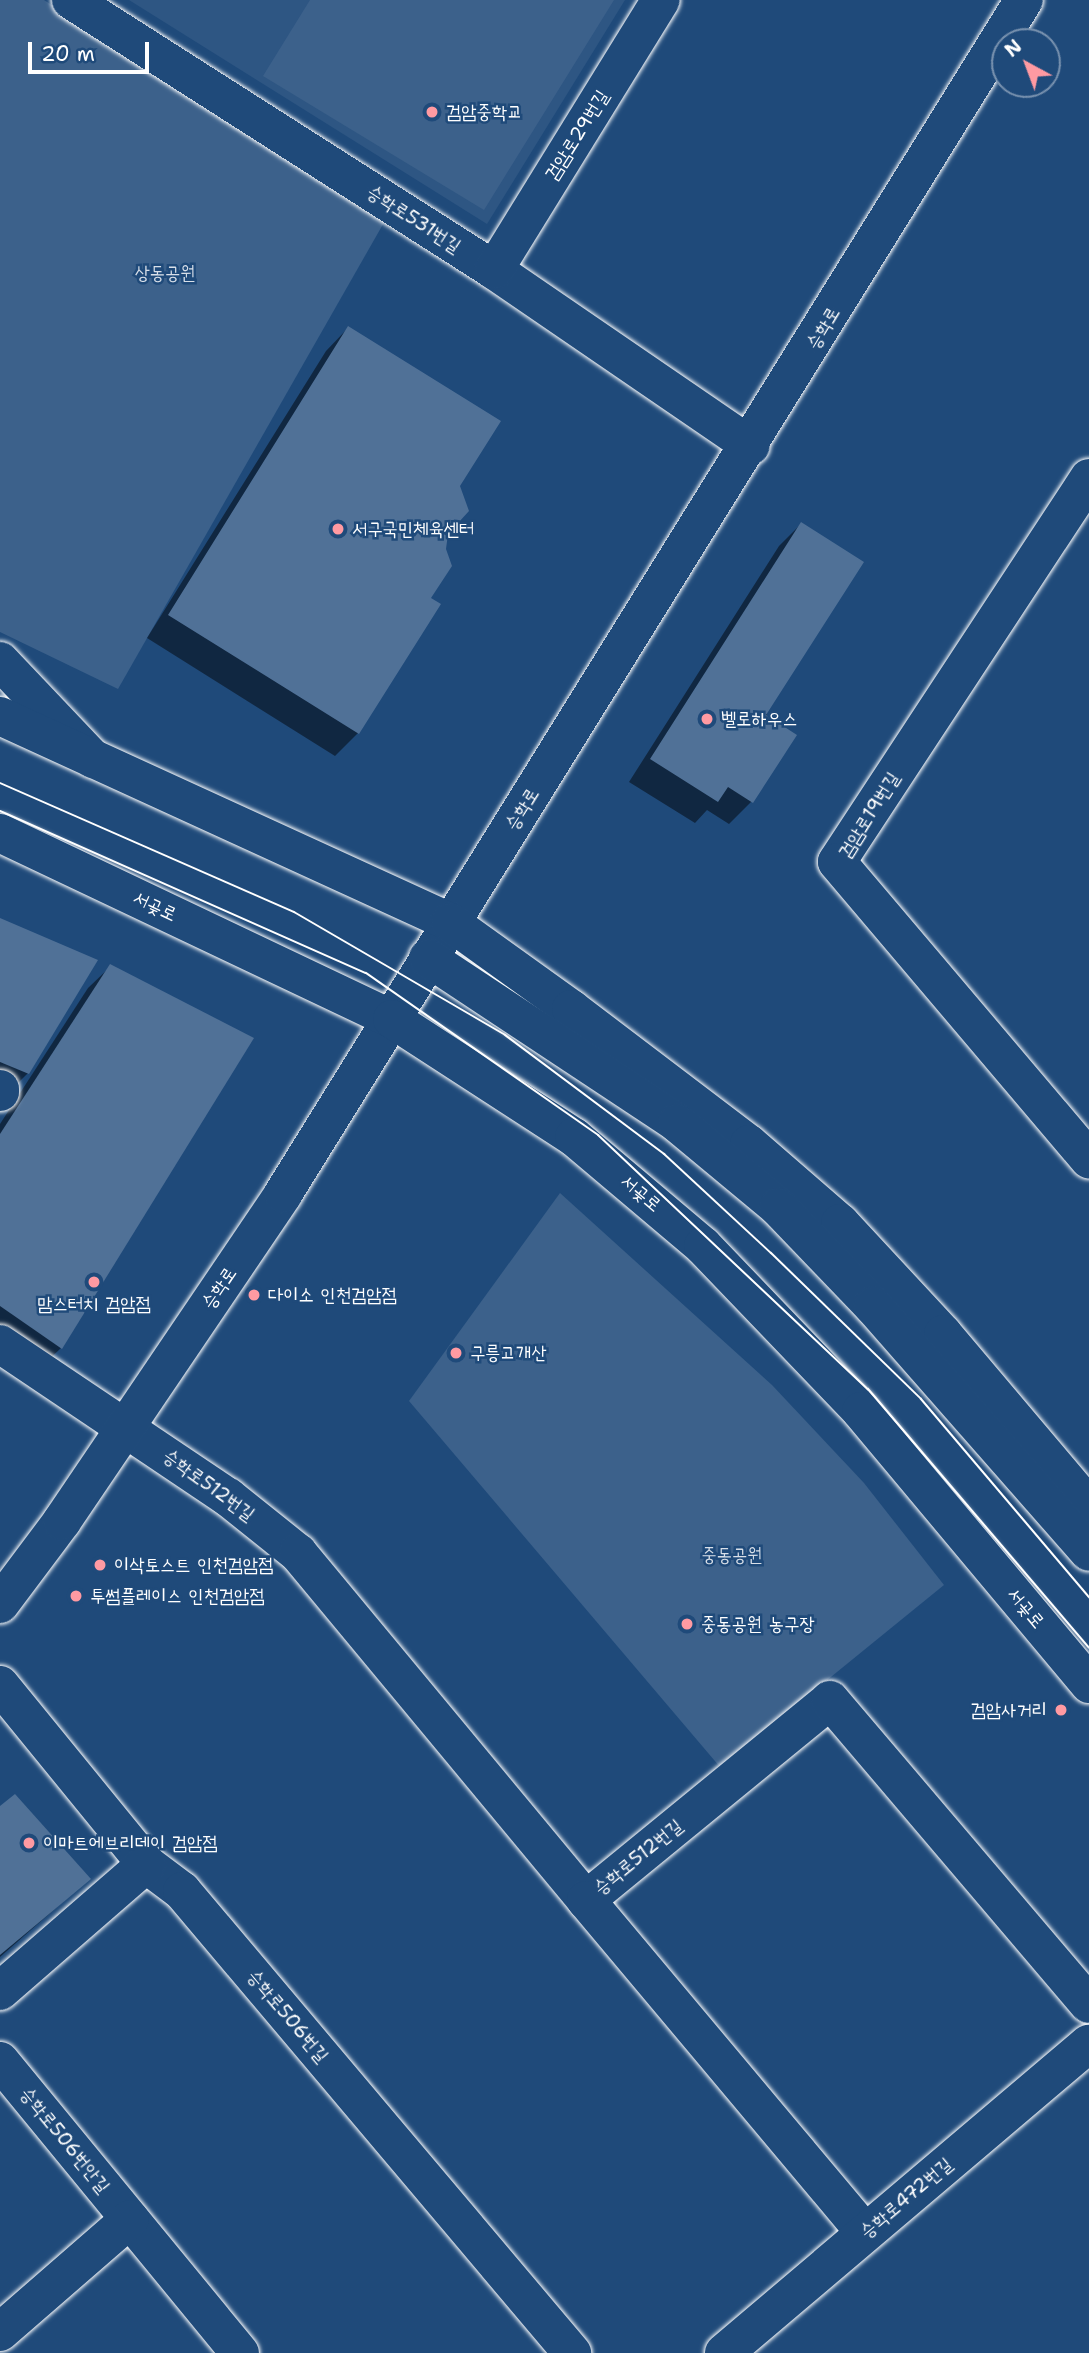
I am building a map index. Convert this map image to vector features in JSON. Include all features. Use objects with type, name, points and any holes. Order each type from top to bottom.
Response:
[{"type":"street","name":"승학로531번길","points":[[71,0],[494,271],[751,446]]},
{"type":"street","name":"검암로29번길","points":[[494,271],[661,0]]},
{"type":"street","name":"승학로","points":[[0,1604],[283,1194],[450,922],[751,446],[1024,0]]},
{"type":"street","name":"검암로19번길","points":[[1089,478],[837,862],[1089,1159]]},
{"type":"street","points":[[0,661],[93,759]]},
{"type":"street","points":[[0,716],[450,922],[750,1144],[840,1223],[943,1334],[1089,1507]]},
{"type":"street","name":"서곶로","points":[[0,833],[392,1018],[574,1137],[703,1246],[862,1411],[1089,1684]]},
{"type":"street","name":"서곶로","points":[[0,857],[65,864]]},
{"type":"street","points":[[428,958],[677,1123],[778,1207],[873,1306],[1089,1552]]},
{"type":"street","name":"승학로512번길","points":[[0,1345],[126,1425],[228,1497],[298,1553],[586,1900],[830,1700],[1089,2004]]},
{"type":"street","name":"승학로506번길","points":[[0,1685],[146,1864],[182,1891],[572,2353]]},
{"type":"street","points":[[0,1991],[146,1864]]},
{"type":"street","points":[[586,1900],[865,2233]]},
{"type":"street","name":"승학로472번길","points":[[723,2353],[1089,2044]]},
{"type":"street","name":"승학로506번안길","points":[[0,2061],[240,2353]]},
{"type":"street","points":[[0,2332],[130,2219]]},
{"type":"shaded area","name":"검암중학교","points":[[129,0],[625,0],[487,224]]},
{"type":"green space","name":"상동공원","points":[[0,0],[44,0],[386,219],[118,689],[0,632]]},
{"type":"green space","name":"검암중학교","points":[[310,0],[614,0],[484,210],[263,76]]},
{"type":"green space","name":"중동공원","points":[[560,1193],[772,1385],[864,1483],[944,1585],[720,1767],[409,1401]]},
{"type":"building","name":"서구국민체육센터","points":[[348,326],[501,421],[460,486],[469,511],[448,534],[446,549],[452,566],[431,598],[441,604],[359,734],[168,615]]},
{"type":"building","points":[[801,522],[864,562],[766,715],[797,735],[753,803],[728,787],[718,802],[650,759]]},
{"type":"building","points":[[0,918],[98,960],[29,1074],[0,1062]]},
{"type":"building","points":[[110,964],[254,1038],[62,1349],[0,1306],[0,1134]]},
{"type":"building","name":"이마트에브리데이 검암점","points":[[15,1794],[91,1879],[0,1955],[0,1806]]},
{"type":"tram line","points":[[0,783],[294,912],[505,1035],[664,1154],[771,1253],[921,1399],[1089,1597]]},
{"type":"tram line","points":[[0,811],[366,973],[598,1135],[868,1389],[1089,1648]]},
{"type":"place","name":"검암중학교","points":[[432,112]]},
{"type":"place","name":"서구국민체육센터","points":[[338,529]]},
{"type":"place","name":"벨로하우스","points":[[707,719]]},
{"type":"place","name":"맘스터치 검암점","points":[[94,1282]]},
{"type":"place","name":"다이소 인천검암점","points":[[254,1295]]},
{"type":"place","name":"구릉고개산","points":[[456,1353]]},
{"type":"place","name":"이삭토스트 인천검암점","points":[[100,1565]]},
{"type":"place","name":"투썸플레이스 인천검암점","points":[[76,1596]]},
{"type":"place","name":"중동공원 농구장","points":[[687,1624]]},
{"type":"place","name":"검암사거리","points":[[1061,1710]]},
{"type":"place","name":"이마트에브리데이 검암점","points":[[29,1843]]}]
